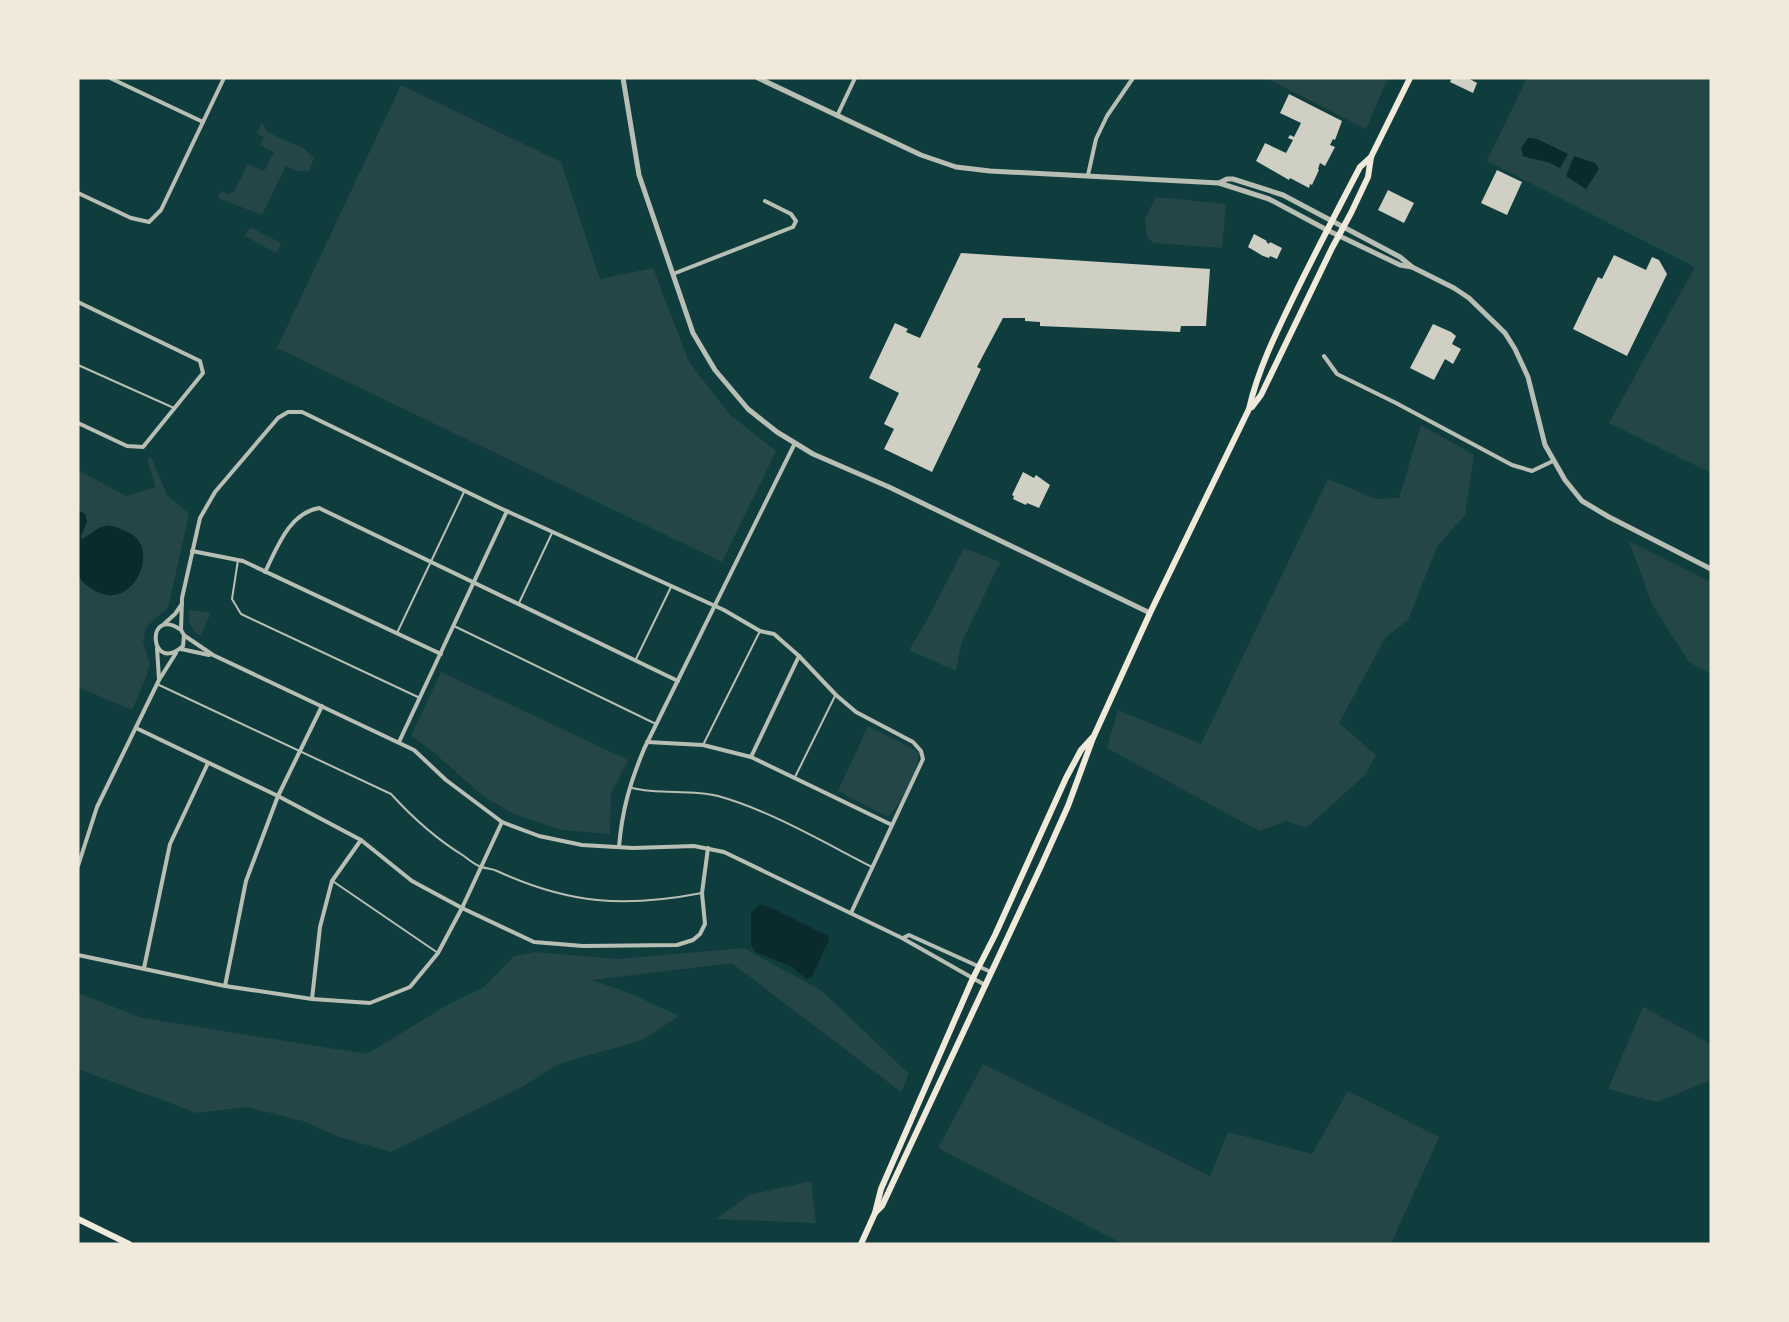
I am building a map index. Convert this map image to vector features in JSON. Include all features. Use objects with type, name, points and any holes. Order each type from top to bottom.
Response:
[{"type":"main road","points":[[875,1213],[882,1206],[1068,806],[1093,738],[1150,613],[1249,410],[1261,395],[1344,227],[1368,177],[1371,158],[1410,78]]},
{"type":"main road","points":[[1249,410],[1254,388],[1274,340],[1327,230],[1360,166],[1371,158]]},
{"type":"main road","points":[[861,1244],[875,1213],[881,1189],[973,978],[995,935],[1066,778],[1081,750],[1093,738]]},
{"type":"main road","points":[[78,1219],[129,1244]]},
{"type":"street","points":[[110,78],[203,122]]},
{"type":"street","points":[[78,193],[131,218],[149,222],[161,210],[224,78]]},
{"type":"street","points":[[623,78],[639,175],[693,333],[715,370],[748,409],[777,432],[813,454],[889,487],[1150,613]]},
{"type":"street","points":[[758,78],[921,155],[956,167],[990,171],[1219,183],[1269,199],[1338,236],[1400,265],[1412,267]]},
{"type":"street","points":[[837,116],[855,78]]},
{"type":"street","points":[[1088,175],[1096,138],[1107,116],[1133,78]]},
{"type":"street","points":[[1219,183],[1233,179],[1283,195],[1400,257],[1412,267],[1469,298],[1505,333],[1515,349],[1528,377],[1545,445],[1565,480],[1582,501],[1711,569]]},
{"type":"street","points":[[673,274],[793,227],[796,221],[790,214],[765,201]]},
{"type":"street","points":[[78,302],[200,361],[203,373],[143,447],[127,446],[78,423]]},
{"type":"street","points":[[1324,356],[1336,374],[1512,465],[1532,471],[1553,461]]},
{"type":"street","points":[[181,630],[182,603],[200,519],[216,492],[278,418],[293,411],[302,412],[507,511],[724,610],[760,631],[774,634],[856,712],[914,741],[923,759],[851,913]]},
{"type":"street","points":[[619,847],[622,812],[629,787],[647,742],[795,443]]},
{"type":"street","points":[[266,572],[289,527],[305,512],[319,508],[678,681]]},
{"type":"street","points":[[399,742],[476,582],[507,511]]},
{"type":"street","points":[[192,551],[238,560],[441,654]]},
{"type":"street","points":[[158,682],[157,648],[154,639],[157,630],[175,614],[182,603]]},
{"type":"street","points":[[78,866],[97,807],[158,682],[185,642],[181,630],[173,624],[164,624]]},
{"type":"street","points":[[184,635],[213,655],[414,750],[446,780],[502,822],[539,836],[582,845],[694,846],[733,856],[902,938],[985,985]]},
{"type":"street","points":[[157,648],[165,653],[176,653]]},
{"type":"street","points":[[180,649],[213,655]]},
{"type":"street","points":[[751,756],[799,656]]},
{"type":"street","points":[[225,986],[246,882],[278,796],[322,706]]},
{"type":"street","points":[[136,728],[278,796],[361,840],[412,881],[534,942],[583,946],[677,945],[693,940],[700,934],[705,924],[702,893],[708,848]]},
{"type":"street","points":[[647,742],[703,746],[751,756],[892,825]]},
{"type":"street","points":[[144,968],[170,844],[208,763]]},
{"type":"street","points":[[78,955],[225,986],[312,999],[370,1003],[410,987],[438,953],[462,908],[502,822]]},
{"type":"street","points":[[312,999],[320,927],[332,881],[361,840]]},
{"type":"street","points":[[902,938],[909,935],[991,972]]},
{"type":"lane","points":[[78,365],[176,409]]},
{"type":"lane","points":[[398,633],[465,490]]},
{"type":"lane","points":[[519,603],[553,531]]},
{"type":"lane","points":[[238,560],[232,599],[241,614],[420,698]]},
{"type":"lane","points":[[635,660],[671,587]]},
{"type":"lane","points":[[454,626],[656,724]]},
{"type":"lane","points":[[703,746],[760,631]]},
{"type":"lane","points":[[158,682],[391,794],[443,843],[480,867],[490,867],[525,884],[559,895],[598,902],[638,901],[702,893]]},
{"type":"lane","points":[[795,777],[836,695]]},
{"type":"lane","points":[[629,787],[651,792],[698,793],[729,800],[775,819],[872,867]]},
{"type":"lane","points":[[332,881],[438,953]]},
{"type":"shaded area","points":[[1266,78],[1388,78],[1366,129]]},
{"type":"shaded area","points":[[1527,78],[1711,78],[1711,473],[1609,423],[1695,267],[1487,161]],"holes":[[[1528,138],[1537,139],[1567,154],[1560,168],[1548,162],[1528,158]]]},
{"type":"shaded area","points":[[401,85],[561,162],[600,279],[653,268],[689,362],[730,415],[776,451],[722,562],[277,348]]},
{"type":"shaded area","points":[[262,122],[267,132],[303,148],[314,158],[309,171],[296,171],[286,166],[262,215],[218,198],[221,191],[230,195],[234,192],[247,165],[264,171],[274,152],[260,145],[264,137],[256,134]]},
{"type":"shaded area","points":[[1528,138],[1537,139],[1568,154],[1560,168],[1548,162],[1523,156],[1521,148]]},
{"type":"shaded area","points":[[1574,156],[1595,163],[1599,169],[1586,189],[1566,176]]},
{"type":"shaded area","points":[[1156,197],[1226,204],[1222,248],[1154,243],[1147,238],[1145,219]]},
{"type":"shaded area","points":[[250,227],[281,243],[276,253],[245,236]]},
{"type":"shaded area","points":[[1421,425],[1474,455],[1465,515],[1437,547],[1408,620],[1386,637],[1339,723],[1376,755],[1364,776],[1306,828],[1286,821],[1259,831],[1107,748],[1118,710],[1201,744],[1328,479],[1376,499],[1399,498]]},
{"type":"shaded area","points":[[151,457],[167,495],[189,514],[168,608],[146,627],[143,642],[150,663],[132,710],[78,687],[78,470],[126,496],[156,487],[147,460]]},
{"type":"shaded area","points":[[78,510],[85,514],[87,522],[81,539],[98,528],[113,526],[137,539],[142,549],[143,561],[140,574],[123,592],[111,595],[98,592],[86,585],[79,577]]},
{"type":"shaded area","points":[[1629,541],[1711,582],[1711,674],[1689,662],[1652,604]]},
{"type":"shaded area","points":[[964,548],[1000,562],[961,644],[956,671],[909,650]]},
{"type":"shaded area","points":[[189,610],[211,613],[200,636],[190,625]]},
{"type":"shaded area","points":[[441,672],[628,760],[611,794],[610,834],[562,830],[514,814],[483,796],[431,750],[411,736]]},
{"type":"shaded area","points":[[868,726],[919,753],[916,769],[908,787],[888,817],[838,791]]},
{"type":"shaded area","points":[[760,904],[828,936],[829,940],[812,976],[807,979],[790,966],[756,952],[751,945],[751,913]]},
{"type":"shaded area","points":[[744,948],[822,991],[909,1074],[901,1092],[732,963],[592,980],[629,993],[679,1016],[642,1040],[558,1064],[524,1086],[391,1152],[339,1137],[303,1121],[247,1107],[197,1113],[78,1069],[78,993],[142,1018],[367,1054],[449,1004],[484,987],[514,956],[535,952],[618,959]]},
{"type":"shaded area","points":[[1643,1007],[1711,1044],[1711,1080],[1657,1102],[1608,1089]]},
{"type":"shaded area","points":[[983,1064],[1210,1176],[1228,1132],[1312,1154],[1348,1091],[1439,1137],[1391,1244],[1123,1244],[938,1148]]},
{"type":"shaded area","points":[[811,1181],[816,1223],[716,1219],[749,1195]]},
{"type":"building","points":[[1452,78],[1468,78],[1477,83],[1473,93],[1450,82]]},
{"type":"building","points":[[1289,94],[1342,121],[1335,140],[1333,139],[1330,145],[1335,147],[1325,166],[1320,163],[1319,170],[1309,188],[1290,178],[1289,180],[1256,161],[1265,143],[1286,153],[1293,140],[1288,138],[1290,135],[1294,137],[1301,123],[1280,113]]},
{"type":"building","points":[[1497,170],[1522,182],[1507,215],[1481,203]]},
{"type":"building","points":[[1388,190],[1414,203],[1404,223],[1378,210]]},
{"type":"building","points":[[1254,234],[1269,244],[1270,242],[1282,248],[1277,259],[1263,256],[1248,247]]},
{"type":"building","points":[[961,253],[1210,269],[1206,326],[1181,326],[1180,332],[1040,326],[1040,322],[1025,321],[1025,318],[1003,318],[977,367],[981,369],[932,472],[884,449],[894,429],[884,424],[899,393],[869,378],[895,323],[908,329],[906,332],[920,338]]},
{"type":"building","points":[[1614,255],[1646,270],[1652,257],[1659,260],[1667,274],[1627,356],[1573,329],[1598,277],[1602,279]]},
{"type":"building","points":[[1433,324],[1456,336],[1452,344],[1461,349],[1453,364],[1445,359],[1434,380],[1410,368]]},
{"type":"building","points":[[1023,472],[1034,478],[1036,475],[1050,485],[1039,508],[1013,499],[1012,495]]}]
